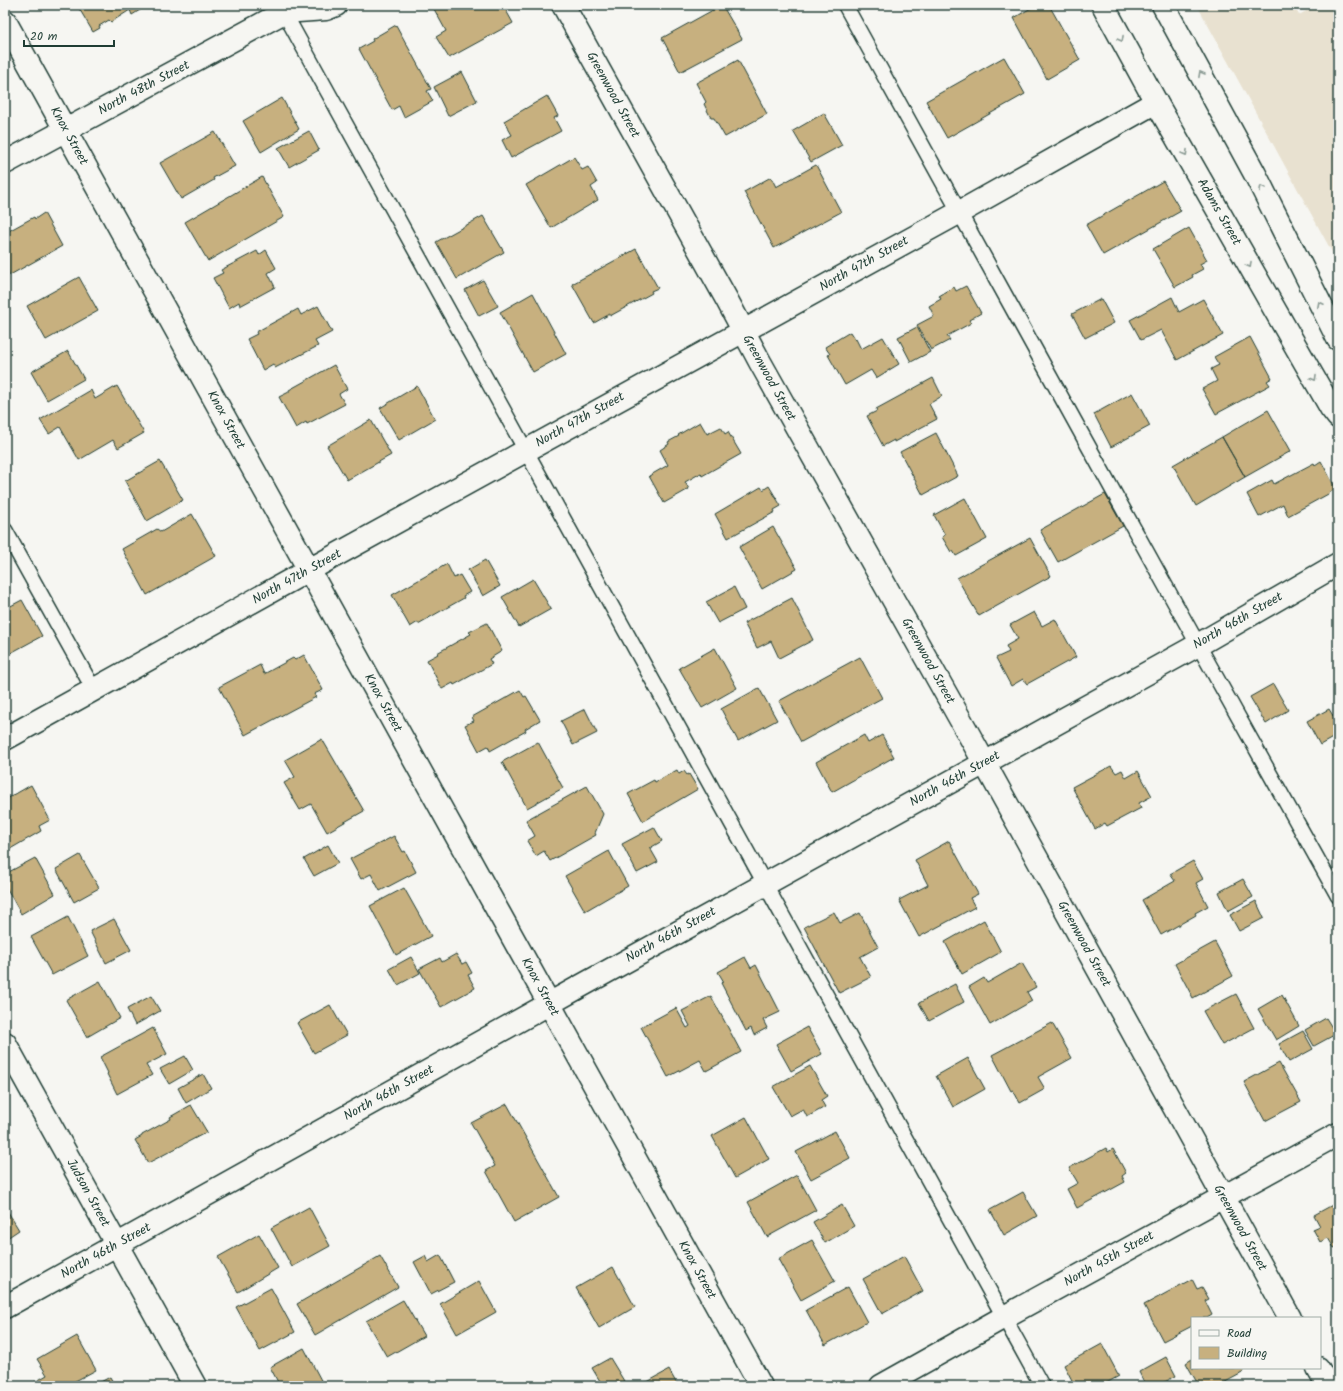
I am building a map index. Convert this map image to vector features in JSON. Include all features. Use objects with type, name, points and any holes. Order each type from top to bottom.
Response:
[{"type":"street","name":"North 48th Street","points":[[5,163],[285,7],[326,9],[336,5]]},
{"type":"street","name":"Greenwood Street","points":[[563,5],[985,763],[1289,1317]]},
{"type":"street","name":"Adams Street","points":[[1103,5],[1156,102],[1338,418]]},
{"type":"street","points":[[1163,5],[1255,174],[1338,339]]},
{"type":"street","name":"Knox Street","points":[[5,20],[761,1386]]},
{"type":"street","name":"North 47th Street","points":[[5,739],[743,330],[960,212],[1156,102]]},
{"type":"street","name":"North 46th Street","points":[[5,1307],[766,883],[1198,645],[1338,564]]},
{"type":"street","name":"Judson Street","points":[[5,1043],[195,1386]]},
{"type":"street","name":"North 45th Street","points":[[881,1386],[1338,1134]]},
{"type":"street","points":[[1319,1369],[1328,1386]]},
{"type":"lane","points":[[845,5],[1338,896]]},
{"type":"lane","points":[[285,7],[526,450],[1042,1386]]},
{"type":"lane","points":[[5,530],[94,690]]},
{"type":"shaded area","points":[[1197,5],[1293,5],[1299,15],[1317,5],[1338,5],[1338,263]]},
{"type":"building","points":[[77,5],[148,5],[132,15],[130,10],[111,22],[109,20],[93,32]]},
{"type":"building","points":[[441,5],[503,5],[513,23],[449,58],[436,37],[446,31],[434,9]]},
{"type":"building","points":[[722,5],[742,39],[680,72],[662,38]]},
{"type":"building","points":[[1036,5],[1049,5],[1080,60],[1047,79],[1014,18]]},
{"type":"building","points":[[396,25],[431,89],[427,91],[433,101],[404,117],[399,106],[392,110],[359,49],[373,41],[372,39]]},
{"type":"building","points":[[1004,57],[1025,94],[947,138],[926,101]]},
{"type":"building","points":[[738,60],[767,114],[725,137],[714,118],[711,118],[704,104],[706,102],[696,83]]},
{"type":"building","points":[[462,72],[477,101],[448,116],[434,87]]},
{"type":"building","points":[[547,96],[558,116],[554,118],[561,131],[511,158],[502,140],[512,135],[504,121]]},
{"type":"building","points":[[282,98],[299,129],[261,152],[243,121]]},
{"type":"building","points":[[824,113],[842,145],[811,162],[793,131]]},
{"type":"building","points":[[309,131],[319,150],[289,167],[278,148]]},
{"type":"building","points":[[215,132],[235,166],[213,178],[214,180],[181,199],[160,163]]},
{"type":"building","points":[[574,157],[582,170],[588,167],[597,183],[591,187],[598,200],[551,228],[526,185]]},
{"type":"building","points":[[816,165],[841,212],[774,248],[744,192],[771,177],[776,187]]},
{"type":"building","points":[[262,177],[284,217],[208,261],[185,222]]},
{"type":"building","points":[[1163,181],[1181,211],[1103,255],[1086,225]]},
{"type":"building","points":[[44,213],[62,246],[10,275],[5,267],[5,233],[34,217],[35,219]]},
{"type":"building","points":[[483,216],[504,252],[457,279],[436,242]]},
{"type":"building","points":[[1189,228],[1207,260],[1200,264],[1203,269],[1192,275],[1193,277],[1175,287],[1153,249]]},
{"type":"building","points":[[636,249],[658,288],[651,291],[652,293],[610,316],[610,314],[594,323],[572,284]]},
{"type":"building","points":[[266,250],[276,268],[268,273],[275,287],[240,306],[239,302],[229,308],[213,278],[223,273],[221,270],[257,251],[259,255]]},
{"type":"building","points":[[79,277],[98,311],[46,340],[27,306]]},
{"type":"building","points":[[483,280],[498,306],[479,316],[465,290]]},
{"type":"building","points":[[966,286],[981,313],[969,320],[971,323],[947,336],[950,340],[931,350],[917,325],[934,316],[929,306],[941,299],[939,296],[954,287],[956,291]]},
{"type":"building","points":[[533,293],[566,354],[533,372],[500,312]]},
{"type":"building","points":[[1172,297],[1179,312],[1203,299],[1223,335],[1177,360],[1161,330],[1141,340],[1130,320]]},
{"type":"building","points":[[1101,299],[1114,323],[1085,338],[1072,314]]},
{"type":"building","points":[[318,306],[332,332],[315,341],[318,346],[275,368],[273,364],[263,370],[247,339],[257,334],[256,332],[298,309],[301,315]]},
{"type":"building","points":[[917,327],[930,352],[911,362],[898,337]]},
{"type":"building","points":[[850,332],[855,340],[856,339],[861,349],[883,337],[899,364],[876,378],[871,370],[845,385],[825,347]]},
{"type":"building","points":[[1250,337],[1272,378],[1267,381],[1270,385],[1216,414],[1202,389],[1217,381],[1211,369],[1219,365],[1214,357]]},
{"type":"building","points":[[68,351],[84,379],[47,400],[31,372]]},
{"type":"building","points":[[334,365],[347,389],[339,394],[345,404],[307,424],[306,422],[296,428],[279,397]]},
{"type":"building","points":[[933,378],[942,396],[929,404],[937,419],[894,442],[894,440],[883,446],[867,416],[877,411],[876,409]]},
{"type":"building","points":[[117,386],[144,433],[118,448],[113,440],[79,460],[60,427],[49,434],[40,420],[91,390],[95,399]]},
{"type":"building","points":[[417,386],[435,419],[399,440],[380,408]]},
{"type":"building","points":[[1132,393],[1150,426],[1111,447],[1094,414]]},
{"type":"building","points":[[1268,410],[1291,451],[1245,477],[1222,437]]},
{"type":"building","points":[[371,420],[391,455],[347,480],[327,446]]},
{"type":"building","points":[[700,422],[707,434],[721,427],[725,434],[728,432],[741,454],[702,476],[701,473],[685,482],[689,489],[664,503],[649,476],[668,465],[660,450],[669,444],[668,442],[679,436],[678,435]]},
{"type":"building","points":[[936,433],[958,476],[923,495],[900,452]]},
{"type":"building","points":[[1222,437],[1245,477],[1196,506],[1173,465]]},
{"type":"building","points":[[160,461],[183,500],[147,521],[125,481]]},
{"type":"building","points":[[1321,461],[1336,489],[1288,516],[1283,504],[1259,517],[1247,494],[1272,480],[1274,484],[1314,463],[1315,465]]},
{"type":"building","points":[[769,486],[781,506],[774,510],[775,512],[728,538],[715,514],[761,487],[763,490]]},
{"type":"building","points":[[1105,494],[1123,526],[1058,562],[1040,530]]},
{"type":"building","points":[[965,498],[987,539],[956,556],[953,551],[951,552],[942,537],[945,535],[934,515]]},
{"type":"building","points":[[192,514],[216,556],[147,595],[122,549],[157,529],[161,532]]},
{"type":"building","points":[[773,527],[797,569],[762,589],[739,547]]},
{"type":"building","points":[[1030,538],[1051,576],[979,616],[957,578]]},
{"type":"building","points":[[485,560],[500,586],[483,596],[468,570]]},
{"type":"building","points":[[447,564],[454,578],[460,575],[470,592],[463,596],[464,598],[410,627],[392,595]]},
{"type":"building","points":[[533,579],[551,609],[519,627],[502,597]]},
{"type":"building","points":[[734,587],[745,609],[718,623],[706,602]]},
{"type":"building","points":[[792,598],[813,640],[779,658],[771,641],[757,648],[744,623]]},
{"type":"building","points":[[22,600],[42,636],[5,656],[5,609]]},
{"type":"building","points":[[1034,612],[1042,626],[1055,619],[1076,657],[1027,684],[1023,679],[1011,686],[996,658],[1009,652],[1006,646],[1018,639],[1010,625]]},
{"type":"building","points":[[487,623],[502,651],[489,659],[492,664],[454,685],[453,683],[442,689],[427,660],[471,634],[469,632]]},
{"type":"building","points":[[715,648],[737,688],[702,708],[679,668]]},
{"type":"building","points":[[304,655],[323,690],[314,694],[316,697],[245,735],[219,687],[260,665],[264,674],[293,658],[295,660]]},
{"type":"building","points":[[860,657],[882,698],[801,742],[779,701]]},
{"type":"building","points":[[1273,684],[1288,710],[1266,724],[1250,697]]},
{"type":"building","points":[[759,688],[777,720],[738,741],[721,709]]},
{"type":"building","points":[[520,690],[524,697],[526,696],[540,720],[525,729],[526,731],[490,751],[488,746],[479,751],[465,725],[474,721],[472,717]]},
{"type":"building","points":[[585,709],[597,733],[573,745],[561,721]]},
{"type":"building","points":[[1329,709],[1338,724],[1338,735],[1320,745],[1307,721]]},
{"type":"building","points":[[864,735],[868,743],[882,735],[894,757],[832,792],[816,762]]},
{"type":"building","points":[[322,739],[364,811],[327,832],[311,804],[300,810],[284,783],[295,777],[285,760]]},
{"type":"building","points":[[538,742],[563,788],[527,808],[502,762]]},
{"type":"building","points":[[1111,766],[1116,773],[1122,770],[1126,778],[1138,771],[1152,796],[1139,803],[1141,808],[1107,826],[1105,823],[1095,829],[1072,787]]},
{"type":"building","points":[[677,770],[679,774],[684,771],[687,775],[689,774],[698,789],[643,821],[628,794]]},
{"type":"building","points":[[31,785],[50,820],[39,826],[41,831],[5,852],[5,800]]},
{"type":"building","points":[[587,786],[603,814],[595,833],[596,835],[550,861],[544,851],[536,856],[527,841],[535,836],[526,820]]},
{"type":"building","points":[[654,827],[662,841],[650,848],[658,862],[637,873],[622,844]]},
{"type":"building","points":[[394,836],[403,852],[405,851],[416,872],[380,891],[371,874],[361,879],[350,859]]},
{"type":"building","points":[[949,841],[978,894],[970,898],[975,907],[919,937],[899,900],[928,885],[915,860]]},
{"type":"building","points":[[328,845],[338,863],[314,876],[304,859]]},
{"type":"building","points":[[609,851],[628,886],[585,911],[565,876]]},
{"type":"building","points":[[80,855],[99,888],[74,902],[56,869]]},
{"type":"building","points":[[35,858],[55,894],[21,914],[5,885],[5,874]]},
{"type":"building","points":[[1193,861],[1203,879],[1196,883],[1208,906],[1195,913],[1196,915],[1161,935],[1142,900],[1175,881],[1170,874]]},
{"type":"building","points":[[1243,879],[1253,897],[1228,911],[1219,892]]},
{"type":"building","points":[[404,888],[431,936],[396,955],[370,906]]},
{"type":"building","points":[[1256,901],[1264,918],[1239,931],[1230,915]]},
{"type":"building","points":[[834,912],[840,923],[860,913],[878,947],[860,957],[871,977],[839,993],[804,927]]},
{"type":"building","points":[[68,917],[88,956],[52,975],[31,937]]},
{"type":"building","points":[[114,919],[131,950],[106,963],[90,931]]},
{"type":"building","points":[[984,920],[1001,952],[962,974],[945,942]]},
{"type":"building","points":[[1215,942],[1233,976],[1193,998],[1175,964]]},
{"type":"building","points":[[456,954],[462,964],[466,962],[472,973],[468,975],[475,988],[441,1007],[419,969],[440,958],[442,962]]},
{"type":"building","points":[[411,957],[420,973],[398,985],[389,969]]},
{"type":"building","points":[[745,957],[751,968],[756,965],[780,1012],[763,1020],[767,1028],[754,1035],[751,1028],[746,1031],[721,983],[724,982],[718,972]]},
{"type":"building","points":[[1022,963],[1036,987],[1027,992],[1032,1001],[990,1025],[969,987],[984,978],[987,983]]},
{"type":"building","points":[[100,981],[120,1018],[87,1037],[66,1000]]},
{"type":"building","points":[[955,984],[964,1002],[929,1021],[919,1003]]},
{"type":"building","points":[[1236,994],[1254,1028],[1222,1045],[1203,1011]]},
{"type":"building","points":[[1282,995],[1299,1026],[1276,1040],[1258,1009]]},
{"type":"building","points":[[151,996],[160,1011],[135,1025],[127,1009]]},
{"type":"building","points":[[711,996],[741,1052],[706,1071],[700,1060],[668,1077],[641,1027],[676,1008],[687,1028],[690,1026],[682,1011]]},
{"type":"building","points":[[330,1005],[347,1035],[314,1053],[297,1023]]},
{"type":"building","points":[[1326,1018],[1336,1034],[1314,1046],[1305,1030]]},
{"type":"building","points":[[1052,1023],[1072,1058],[1038,1077],[1045,1089],[1020,1103],[1013,1090],[1011,1091],[992,1055]]},
{"type":"building","points":[[807,1027],[822,1054],[791,1071],[776,1044]]},
{"type":"building","points":[[153,1028],[167,1054],[146,1065],[152,1075],[117,1094],[100,1057]]},
{"type":"building","points":[[1303,1031],[1313,1049],[1289,1062],[1279,1044]]},
{"type":"building","points":[[185,1056],[193,1070],[169,1084],[160,1069]]},
{"type":"building","points":[[968,1058],[985,1089],[953,1107],[936,1076]]},
{"type":"building","points":[[1279,1063],[1301,1102],[1265,1121],[1244,1082]]},
{"type":"building","points":[[810,1066],[827,1096],[821,1100],[825,1107],[807,1117],[803,1109],[790,1116],[773,1087]]},
{"type":"building","points":[[203,1074],[211,1088],[186,1103],[178,1088]]},
{"type":"building","points":[[507,1104],[559,1197],[514,1222],[486,1171],[495,1166],[471,1123]]},
{"type":"building","points":[[191,1105],[207,1132],[148,1163],[135,1140],[171,1119],[170,1117]]},
{"type":"building","points":[[746,1117],[769,1159],[735,1178],[712,1136]]},
{"type":"building","points":[[835,1131],[850,1158],[811,1179],[796,1152]]},
{"type":"building","points":[[1106,1148],[1108,1152],[1113,1149],[1126,1173],[1122,1176],[1125,1182],[1077,1208],[1067,1189],[1078,1183],[1069,1168]]},
{"type":"building","points":[[797,1175],[816,1210],[767,1237],[748,1202]]},
{"type":"building","points":[[1023,1192],[1037,1216],[1004,1235],[990,1210]]},
{"type":"building","points":[[1338,1202],[1338,1246],[1334,1248],[1328,1238],[1320,1242],[1313,1229],[1320,1226],[1314,1215]]},
{"type":"building","points":[[842,1205],[854,1226],[825,1243],[813,1222]]},
{"type":"building","points":[[5,1207],[19,1230],[7,1238],[5,1236]]},
{"type":"building","points":[[309,1207],[330,1246],[292,1267],[271,1228]]},
{"type":"building","points":[[259,1234],[278,1268],[238,1292],[218,1257]]},
{"type":"building","points":[[812,1240],[835,1281],[801,1300],[778,1259]]},
{"type":"building","points":[[440,1255],[454,1282],[431,1294],[414,1262],[425,1256],[428,1262]]},
{"type":"building","points":[[380,1256],[398,1287],[315,1335],[297,1304]]},
{"type":"building","points":[[904,1256],[923,1291],[882,1314],[863,1279]]},
{"type":"building","points":[[613,1267],[635,1307],[599,1328],[576,1288]]},
{"type":"building","points":[[1192,1279],[1197,1289],[1202,1287],[1209,1299],[1205,1301],[1212,1315],[1209,1317],[1191,1317],[1191,1327],[1163,1341],[1144,1305]]},
{"type":"building","points":[[479,1281],[496,1312],[457,1334],[440,1304]]},
{"type":"building","points":[[848,1287],[867,1322],[825,1345],[806,1310]]},
{"type":"building","points":[[271,1288],[295,1332],[260,1351],[236,1307]]},
{"type":"building","points":[[403,1300],[424,1336],[387,1357],[366,1321]]},
{"type":"building","points":[[77,1336],[96,1370],[66,1386],[28,1386],[47,1375],[37,1359]]},
{"type":"building","points":[[1102,1344],[1119,1376],[1101,1386],[1075,1386],[1064,1365]]},
{"type":"building","points":[[304,1348],[324,1386],[280,1386],[270,1367]]},
{"type":"building","points":[[1166,1357],[1176,1376],[1157,1386],[1146,1386],[1139,1372]]},
{"type":"building","points":[[610,1358],[624,1381],[615,1386],[603,1386],[592,1368]]},
{"type":"building","points":[[1191,1360],[1191,1369],[1242,1369],[1244,1372],[1218,1386],[1199,1386],[1186,1363]]},
{"type":"building","points":[[669,1370],[678,1386],[640,1386]]},
{"type":"building","points":[[110,1377],[115,1386],[93,1386]]}]
